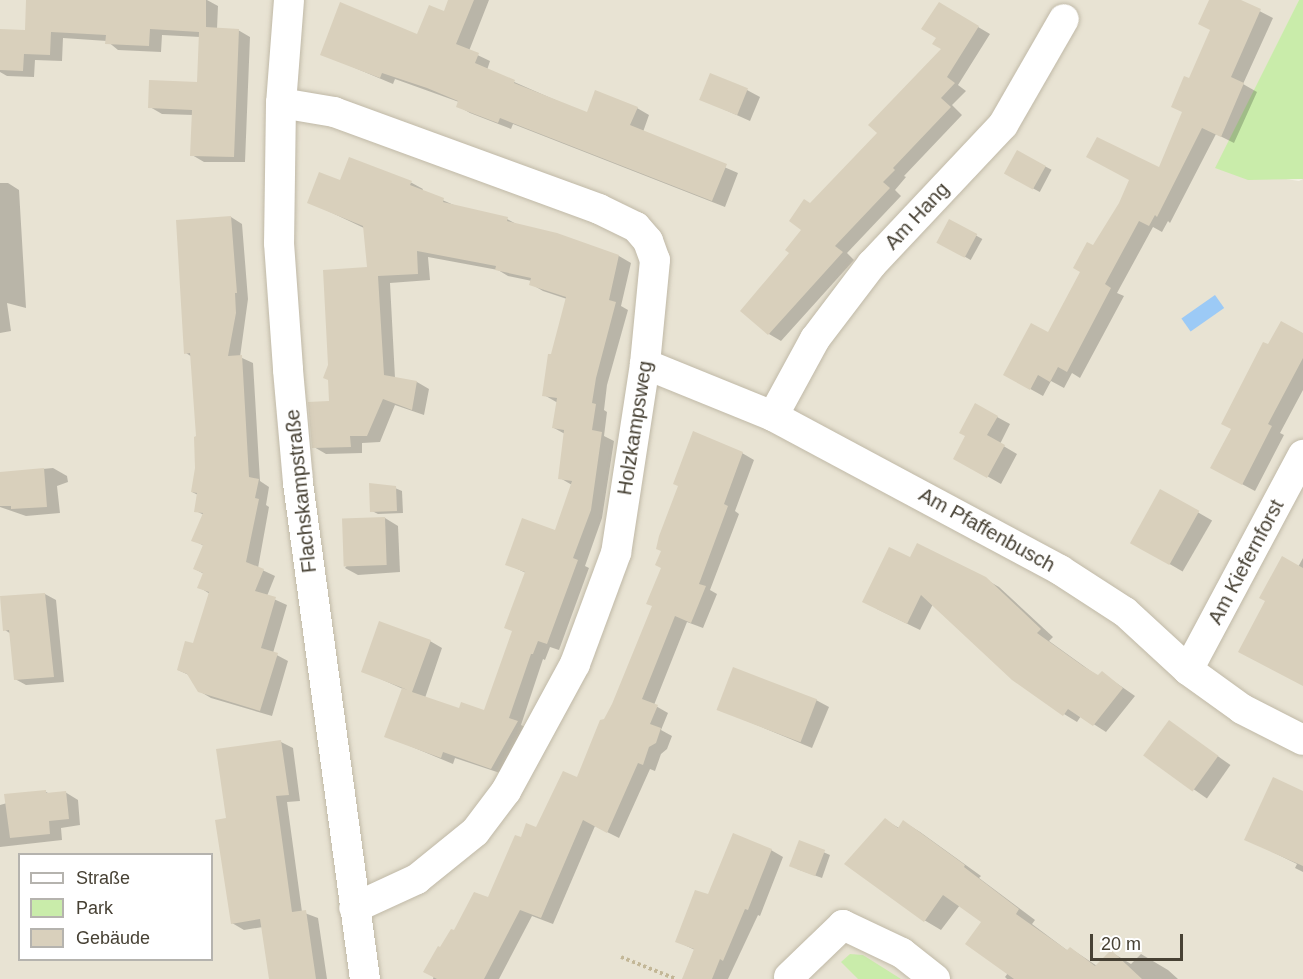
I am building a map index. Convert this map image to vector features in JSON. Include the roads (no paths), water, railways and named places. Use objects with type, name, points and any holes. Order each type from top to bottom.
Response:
[{"type":"street","name":"Flachskampstraße","points":[[288,0],[281,103],[279,243],[297,472],[365,979]]},
{"type":"street","name":"Am Hang","points":[[773,416],[815,339],[872,264],[1003,125],[1064,19]]},
{"type":"street","name":"Holzkampsweg","points":[[281,103],[334,112],[599,209],[636,227],[648,241],[655,260],[645,364],[615,553],[575,664],[531,750],[506,791],[475,832],[417,879],[354,908]]},
{"type":"street","name":"Am Pfaffenbusch","points":[[645,364],[773,416],[1060,570],[1125,612],[1188,670],[1242,710],[1303,740]]},
{"type":"street","name":"Am Kiefernforst","points":[[1188,670],[1303,455]]},
{"type":"street","points":[[789,977],[843,925],[902,953],[935,979]]},
{"type":"water","points":[[1215,295],[1224,308],[1191,332],[1181,319]]}]
